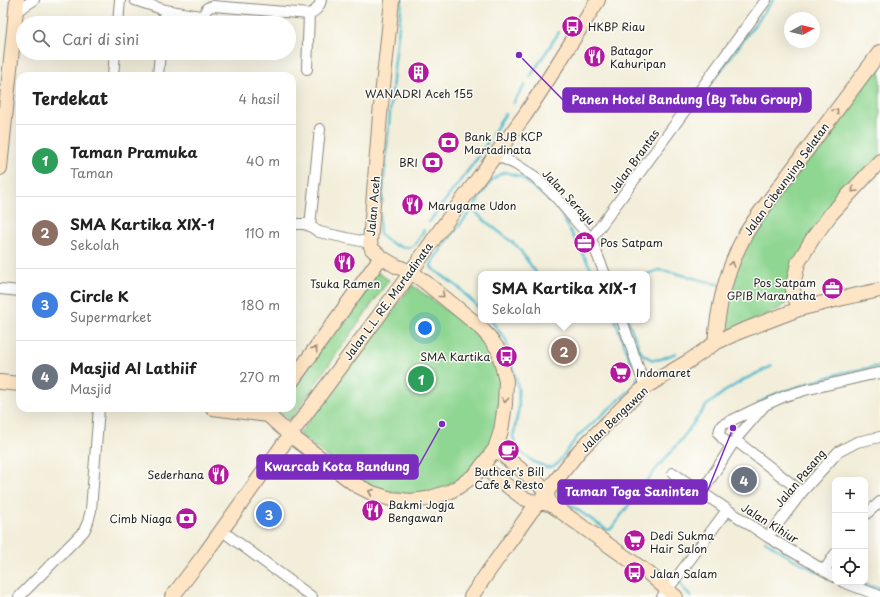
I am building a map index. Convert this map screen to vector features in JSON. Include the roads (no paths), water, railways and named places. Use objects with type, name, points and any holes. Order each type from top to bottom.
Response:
[{"type":"street","points":[[0,168],[16,6],[34,0]]},
{"type":"street","points":[[119,16],[120,0]]},
{"type":"street","points":[[135,0],[165,10],[200,16],[205,14],[207,8],[213,6],[309,14],[314,12],[320,6],[321,0]]},
{"type":"street","name":"Jalan Aceh","points":[[381,257],[372,249],[370,243],[380,115],[392,0]]},
{"type":"street","name":"Jalan L.L. RE. Martadinata","points":[[172,597],[496,155],[542,89],[598,0]]},
{"type":"street","name":"Jalan Brantas","points":[[591,239],[766,0]]},
{"type":"street","points":[[164,16],[165,10]]},
{"type":"street","points":[[307,69],[309,14]]},
{"type":"street","name":"Jalan Cibeunying Selatan","points":[[715,343],[726,281],[734,258],[745,235],[880,52]]},
{"type":"street","points":[[113,72],[114,60]]},
{"type":"street","points":[[158,72],[159,60]]},
{"type":"street","points":[[310,226],[320,129]]},
{"type":"street","name":"Jalan Serayu","points":[[496,155],[515,164],[534,176],[554,195],[591,239],[604,271]]},
{"type":"street","points":[[799,309],[793,291],[798,263],[813,238],[831,214],[880,161]]},
{"type":"street","points":[[296,224],[310,226],[319,232],[370,243]]},
{"type":"street","points":[[296,375],[381,257],[396,266],[411,272],[478,320]]},
{"type":"street","points":[[0,289],[16,291]]},
{"type":"street","name":"Jalan Bengawan","points":[[471,597],[488,572],[545,500],[580,450],[621,409],[645,388],[715,343],[739,332],[799,309],[880,290]]},
{"type":"street","points":[[271,412],[290,435],[356,485],[372,494],[391,499],[411,501],[440,496],[475,476],[495,449],[501,431],[505,404],[506,380],[498,349],[489,337],[482,323]]},
{"type":"street","points":[[623,323],[645,388]]},
{"type":"street","points":[[802,492],[733,443],[723,439],[719,434],[722,425],[785,396],[880,373]]},
{"type":"street","points":[[0,382],[16,384]]},
{"type":"street","points":[[702,492],[733,443],[765,404]]},
{"type":"street","points":[[19,597],[84,530],[88,522],[91,510],[99,412]]},
{"type":"street","name":"Jalan Pasang","points":[[768,537],[802,492],[838,452],[858,442],[880,437]]},
{"type":"street","points":[[495,449],[539,484],[545,500],[633,562],[669,594],[727,510]]},
{"type":"street","points":[[482,467],[523,498],[531,501],[545,500]]},
{"type":"street","name":"Jalan Kihiur","points":[[673,473],[768,537],[832,575]]},
{"type":"street","points":[[867,513],[880,502]]},
{"type":"street","points":[[221,530],[297,592],[312,597]]},
{"type":"street","points":[[824,571],[832,559]]},
{"type":"street","points":[[851,585],[880,596]]},
{"type":"waterway","points":[[382,203],[402,0]]},
{"type":"waterway","points":[[713,81],[773,0]]},
{"type":"waterway","points":[[530,77],[559,32]]},
{"type":"waterway","points":[[513,103],[525,85]]},
{"type":"waterway","points":[[492,135],[505,114]]},
{"type":"waterway","points":[[429,222],[482,152],[489,139]]},
{"type":"waterway","points":[[478,307],[458,287],[432,268],[431,265],[492,180],[505,172],[521,177],[557,207],[592,271]]},
{"type":"waterway","points":[[472,209],[517,246],[535,271]]},
{"type":"waterway","points":[[380,215],[379,228],[381,235],[383,238],[400,247],[415,245],[424,230]]},
{"type":"waterway","points":[[650,273],[659,270],[671,272],[720,285]]},
{"type":"waterway","points":[[795,318],[806,314]]},
{"type":"waterway","points":[[493,323],[506,340],[518,387],[519,407],[513,437],[516,445],[522,453],[534,462],[546,467],[552,467],[557,464],[578,436],[635,386],[637,383],[637,378]]},
{"type":"waterway","points":[[616,323],[632,365]]},
{"type":"waterway","points":[[629,323],[641,353],[647,357],[653,360],[661,359],[676,353]]},
{"type":"waterway","points":[[557,488],[560,498],[607,530],[611,529],[648,479],[681,440],[706,406],[743,380],[772,366]]},
{"type":"waterway","points":[[758,403],[775,394],[841,373],[880,366]]},
{"type":"waterway","points":[[723,522],[732,519],[740,524]]},
{"type":"waterway","points":[[765,541],[788,556],[821,574]]},
{"type":"waterway","points":[[682,577],[680,582],[691,597]]},
{"type":"waterway","points":[[863,585],[880,588]]},
{"type":"place","name":"HKBP Riau","points":[[573,26]]},
{"type":"place","name":"Panen Hotel Bandung (By Tebu Group)","points":[[519,55]]},
{"type":"place","name":"Batagor Kahuripan","points":[[595,56]]},
{"type":"place","name":"WANADRI Aceh 155","points":[[419,73]]},
{"type":"place","name":"Bank BJB KCP Martadinata","points":[[448,142]]},
{"type":"place","name":"BRI","points":[[433,162]]},
{"type":"place","name":"Marugame Udon","points":[[412,205]]},
{"type":"place","name":"Pos Satpam","points":[[584,242]]},
{"type":"place","name":"Tsuka Ramen","points":[[345,263]]},
{"type":"place","name":"Pos Satpam GPIB Maranatha","points":[[832,288]]},
{"type":"place","name":"SMA Kartika XIX-1","points":[[564,351]]},
{"type":"place","name":"SMA Kartika","points":[[506,356]]},
{"type":"place","name":"Indomaret","points":[[621,372]]},
{"type":"place","name":"Taman Pramuka","points":[[421,379]]},
{"type":"place","name":"Kwarcab Kota Bandung","points":[[442,424]]},
{"type":"place","name":"Taman Toga Saninten","points":[[733,428]]},
{"type":"place","name":"Buthcer's Bill Cafe & Resto","points":[[509,451]]},
{"type":"place","name":"Sederhana","points":[[219,474]]},
{"type":"place","name":"Masjid Al Lathiif","points":[[744,480]]},
{"type":"place","name":"Bakmi Jogja Bengawan","points":[[372,510]]},
{"type":"place","name":"Circle K","points":[[269,514]]},
{"type":"place","name":"Cimb Niaga","points":[[187,518]]},
{"type":"place","name":"Dedi Sukma Hair Salon","points":[[635,541]]},
{"type":"place","name":"Jalan Salam","points":[[634,573]]}]
